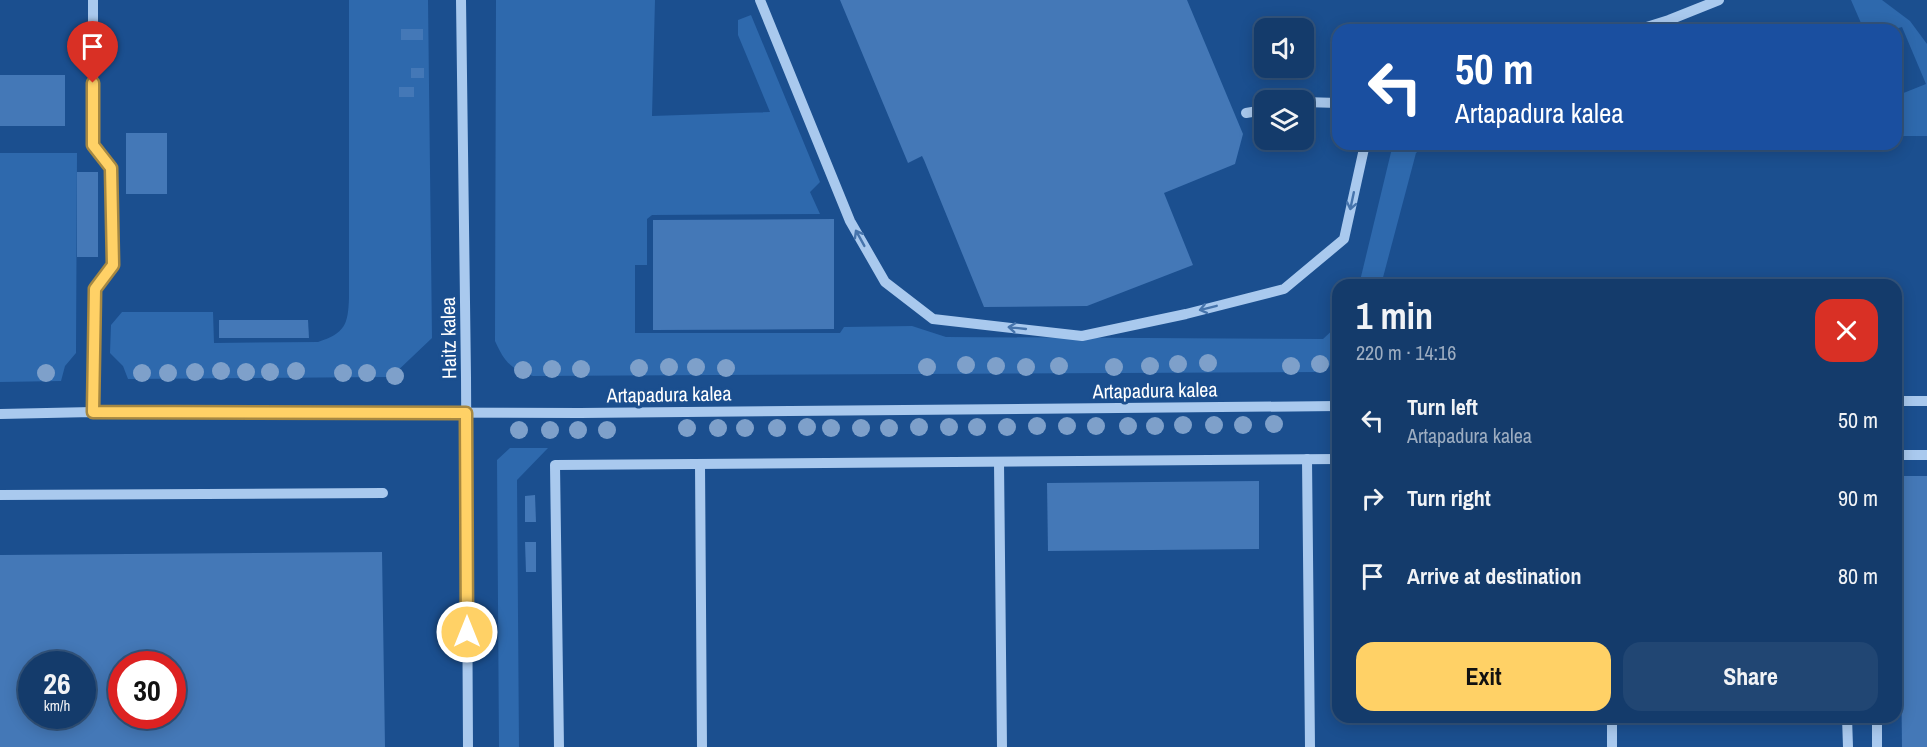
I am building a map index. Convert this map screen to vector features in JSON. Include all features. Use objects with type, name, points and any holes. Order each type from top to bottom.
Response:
[{"type":"street","points":[[93,0],[93,145],[111,168],[113,265],[95,289],[93,412]]},
{"type":"street","name":"Haitz kalea","points":[[461,0],[468,747]]},
{"type":"street","points":[[760,0],[850,221],[885,282],[933,319],[1082,336],[1186,314],[1284,289],[1344,239],[1364,150]]},
{"type":"street","points":[[1656,24],[1719,0]]},
{"type":"street","points":[[1314,102],[1332,103]]},
{"type":"street","points":[[1246,113],[1254,112]]},
{"type":"street","points":[[1902,401],[1927,401]]},
{"type":"street","name":"Artapadura kalea","points":[[0,414],[1332,406]]},
{"type":"street","points":[[1902,455],[1927,455]]},
{"type":"street","points":[[1307,459],[1310,747]]},
{"type":"street","points":[[559,747],[555,465],[1332,459]]},
{"type":"street","points":[[999,462],[1002,747]]},
{"type":"street","points":[[700,464],[702,747]]},
{"type":"street","points":[[0,495],[383,493]]},
{"type":"street","points":[[1612,723],[1612,747]]},
{"type":"street","points":[[1847,723],[1848,747]]},
{"type":"street","points":[[1877,723],[1877,747]]},
{"type":"shaded area","points":[[349,0],[428,0],[432,338],[391,377],[128,379],[123,366],[110,353],[111,325],[122,312],[213,312],[214,343],[318,342],[334,335],[343,327],[348,315],[349,298]]},
{"type":"shaded area","points":[[496,0],[655,0],[652,116],[770,112],[738,35],[738,20],[751,15],[820,182],[810,192],[820,214],[652,215],[647,219],[647,265],[635,265],[635,333],[840,333],[844,327],[912,326],[946,337],[1323,339],[1332,331],[1332,363],[1323,372],[533,376],[509,364],[495,341]]},
{"type":"shaded area","points":[[1851,0],[1882,0],[1910,21],[1927,44],[1927,136],[1902,136],[1902,94],[1926,84],[1902,24],[1861,24]]},
{"type":"shaded area","points":[[1392,150],[1420,150],[1416,153],[1383,279],[1360,279]]},
{"type":"shaded area","points":[[0,153],[77,153],[76,353],[65,366],[61,381],[0,382]]},
{"type":"shaded area","points":[[510,448],[548,448],[517,480],[519,747],[499,747],[497,460]]},
{"type":"building","points":[[840,0],[1187,0],[1243,134],[1235,164],[1164,193],[1193,265],[1087,306],[984,307],[924,160],[922,156],[908,163]]},
{"type":"building","points":[[401,29],[423,29],[423,40],[401,40]]},
{"type":"building","points":[[411,68],[424,68],[424,78],[411,78]]},
{"type":"building","points":[[0,75],[65,75],[65,126],[0,126]]},
{"type":"building","points":[[399,87],[414,87],[414,97],[399,97]]},
{"type":"building","points":[[126,133],[167,133],[167,194],[126,194]]},
{"type":"building","points":[[77,172],[98,172],[98,257],[77,257]]},
{"type":"building","points":[[834,219],[834,329],[653,330],[653,220]]},
{"type":"building","points":[[219,320],[308,320],[309,338],[219,338]]},
{"type":"building","points":[[1902,476],[1927,476],[1927,747],[1902,747]]},
{"type":"building","points":[[1259,481],[1259,549],[1048,551],[1047,483]]},
{"type":"building","points":[[535,495],[536,522],[525,522],[525,496]]},
{"type":"building","points":[[525,542],[536,542],[536,572],[526,572]]},
{"type":"building","points":[[382,552],[385,747],[0,747],[0,555]]},
{"type":"route","points":[[93,83],[93,145],[111,168],[113,265],[95,289],[93,412],[466,413],[467,632]]}]
